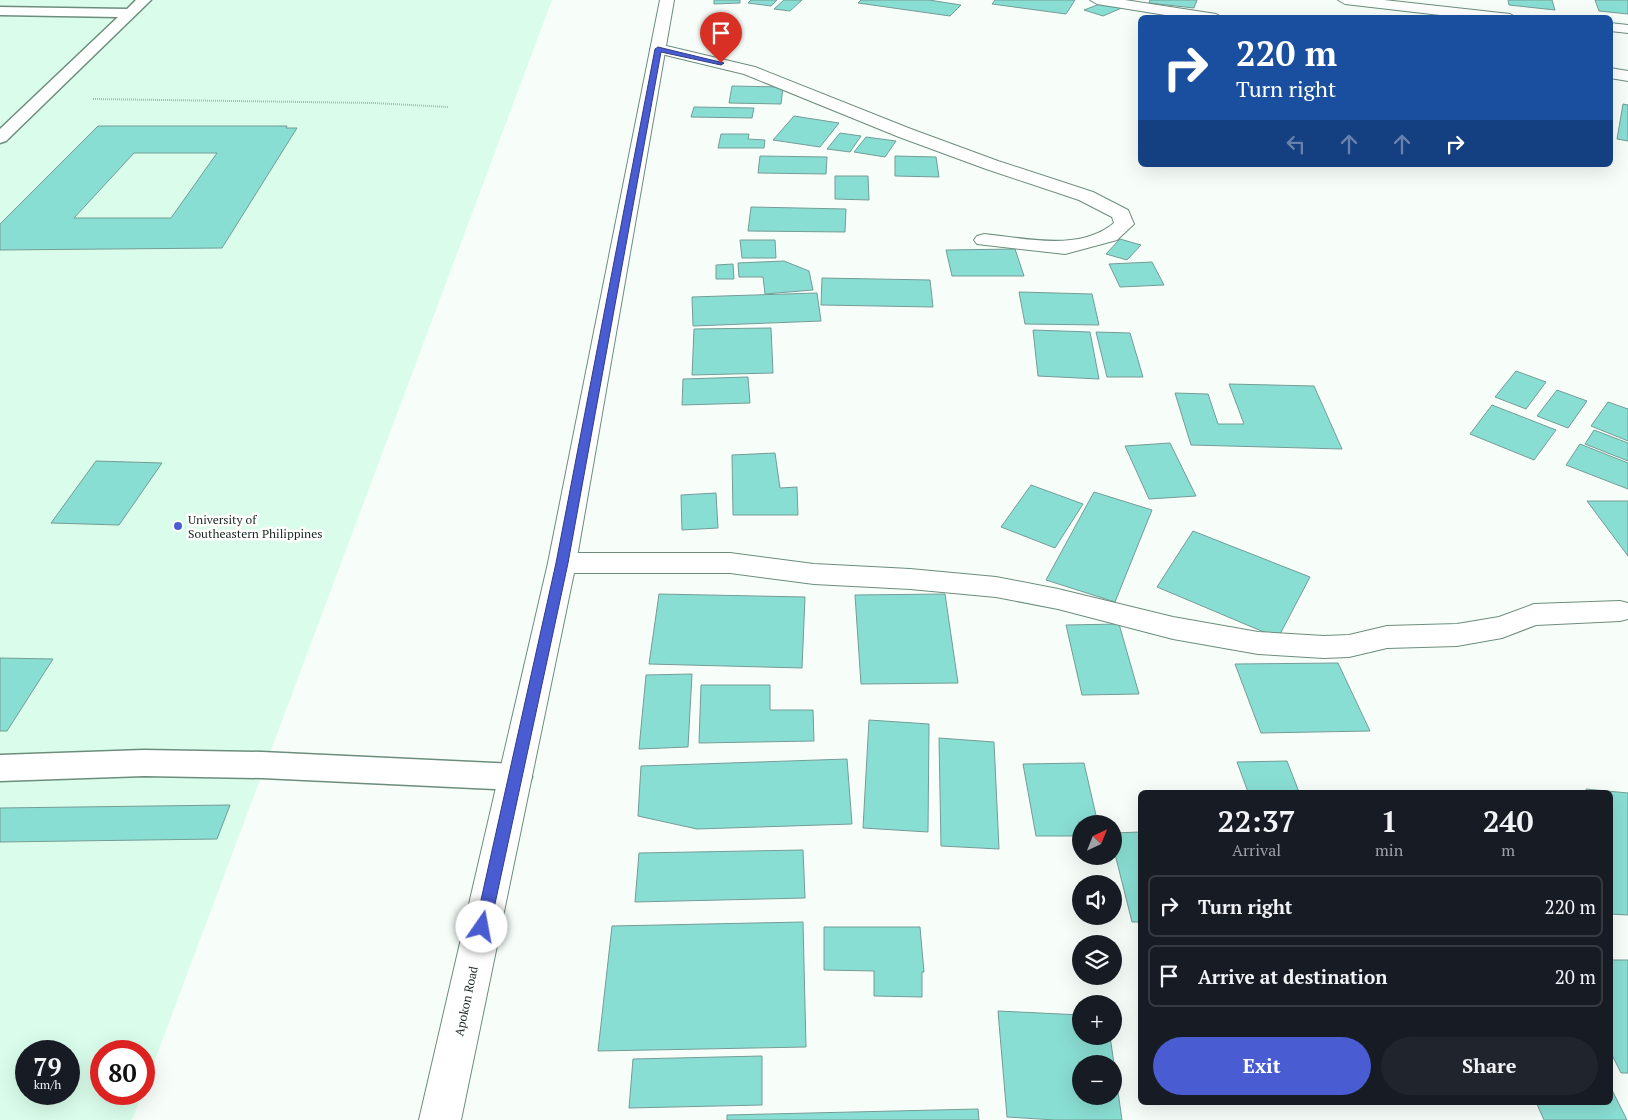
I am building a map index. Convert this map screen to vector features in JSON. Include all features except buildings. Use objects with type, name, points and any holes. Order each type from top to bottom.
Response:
[{"type":"main road","name":"Apokon Road","points":[[440,1120],[562,563],[667,0]]},
{"type":"main road","points":[[1097,0],[1196,15]]},
{"type":"main road","points":[[1345,0],[1436,5],[1493,15]]},
{"type":"main road","points":[[1613,27],[1628,29]]},
{"type":"main road","points":[[658,49],[749,70],[905,133],[992,165],[1086,196],[1121,214],[1124,224],[1110,236],[1065,248],[984,240]]},
{"type":"main road","points":[[1613,74],[1628,76]]},
{"type":"main road","points":[[562,563],[730,563],[814,574],[910,579],[996,587],[1058,599],[1173,628],[1258,643],[1324,647],[1349,646],[1387,637],[1457,636],[1502,627],[1534,615],[1620,611]]},
{"type":"lane","points":[[0,138],[144,0]]},
{"type":"lane","points":[[0,11],[130,13]]},
{"type":"lane","points":[[0,768],[144,763],[262,765],[516,777]]},
{"type":"path","points":[[42,98],[373,103],[448,107]]},
{"type":"shaded area","name":"University of Southeastern Philippines","points":[[0,0],[552,0],[155,1060],[155,1040],[90,1040],[90,1105],[138,1105],[132,1120],[0,1120]]},
{"type":"place","name":"University of Southeastern Philippines","points":[[178,526]]},
{"type":"route","points":[[482,927],[562,563],[658,49],[721,63]]}]
